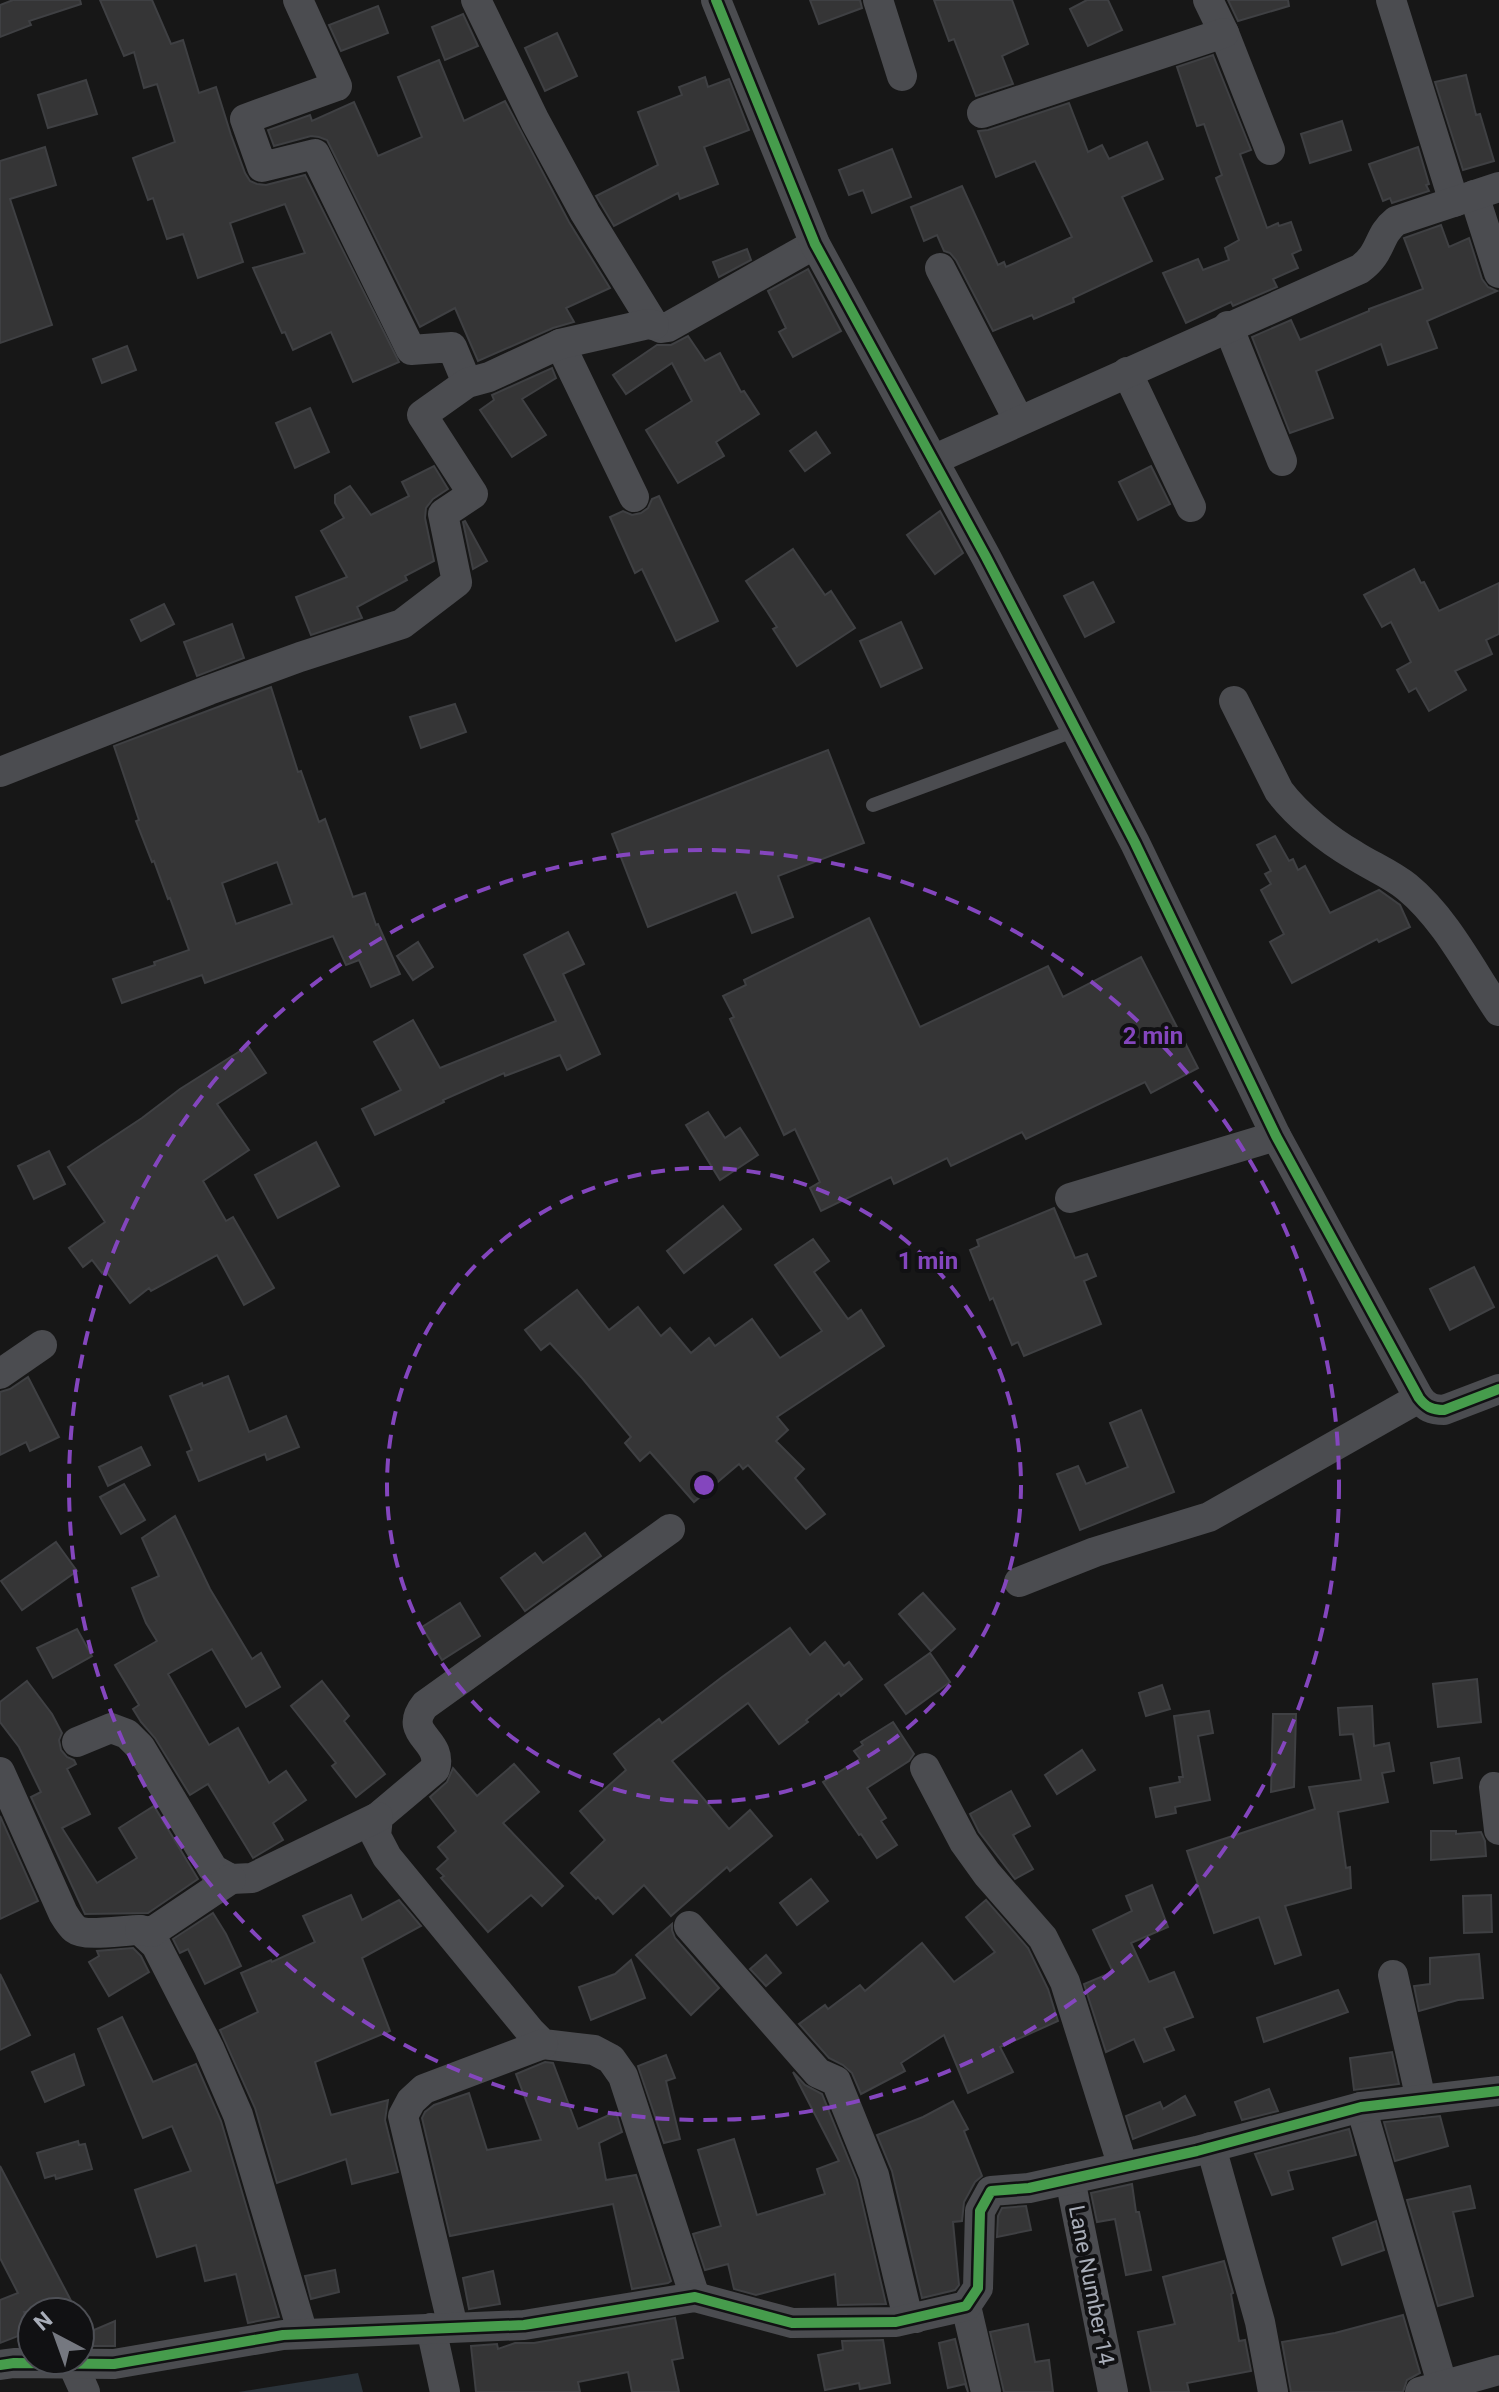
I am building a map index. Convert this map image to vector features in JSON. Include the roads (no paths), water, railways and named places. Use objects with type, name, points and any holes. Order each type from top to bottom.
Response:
[{"type":"street","points":[[298,0],[337,86],[245,119],[262,167],[315,154],[411,350],[452,347],[467,383]]},
{"type":"street","points":[[476,0],[535,121],[585,213],[654,325]]},
{"type":"street","points":[[716,0],[815,244],[986,557],[1135,843],[1276,1136],[1419,1398],[1426,1406],[1444,1410],[1499,1389]]},
{"type":"street","points":[[878,0],[902,76]]},
{"type":"street","points":[[1208,0],[1270,150]]},
{"type":"street","points":[[1391,0],[1476,195],[1499,273]]},
{"type":"street","points":[[982,113],[1224,33]]},
{"type":"street","points":[[933,460],[1360,269],[1372,260],[1383,236],[1396,221],[1476,195]]},
{"type":"street","points":[[0,772],[209,690],[402,624],[457,582],[443,514],[473,494],[422,415],[467,383],[489,377],[560,344],[648,324],[668,327],[815,244]]},
{"type":"street","points":[[940,268],[1019,421]]},
{"type":"street","points":[[1228,326],[1282,461]]},
{"type":"street","points":[[560,344],[634,497]]},
{"type":"street","points":[[1127,372],[1191,507]]},
{"type":"street","points":[[1234,701],[1279,791],[1289,804],[1351,854],[1407,887],[1446,932],[1499,1011]]},
{"type":"street","points":[[1070,1198],[1276,1136]]},
{"type":"street","points":[[0,1374],[42,1345]]},
{"type":"street","points":[[1019,1582],[1095,1552],[1209,1517],[1419,1398]]},
{"type":"street","points":[[0,1772],[72,1928],[85,1935],[117,1930],[152,1932],[231,1879],[252,1878],[378,1817],[435,1769],[435,1752],[416,1725],[417,1715],[425,1705],[670,1529]]},
{"type":"street","points":[[77,1742],[111,1728],[127,1734],[140,1747],[213,1869],[231,1879]]},
{"type":"street","points":[[925,1768],[964,1842],[987,1874],[1043,1938],[1065,1982],[1123,2167]]},
{"type":"street","points":[[1494,1787],[1499,1830]]},
{"type":"street","points":[[378,1817],[376,1836],[387,1857],[543,2044]]},
{"type":"street","points":[[689,1926],[818,2073],[836,2081],[874,2175],[906,2310],[916,2318]]},
{"type":"street","points":[[140,1930],[156,1945],[209,2048],[238,2115],[303,2334]]},
{"type":"street","points":[[1393,1975],[1421,2100]]},
{"type":"street","points":[[445,2392],[442,2328],[403,2116],[411,2101],[424,2089],[543,2044],[594,2050],[611,2059],[623,2076],[695,2297]]},
{"type":"street","points":[[96,2364],[114,2364],[283,2335],[524,2325],[695,2297],[792,2323],[896,2322],[966,2306],[978,2288],[980,2211],[991,2191],[1029,2188],[1123,2167],[1361,2107],[1499,2091]]},
{"type":"street","points":[[1361,2107],[1432,2389],[1499,2370]]},
{"type":"street","points":[[1211,2147],[1260,2322],[1273,2392]]},
{"type":"street","name":"Lane Number 14","points":[[1070,2179],[1113,2392]]},
{"type":"street","points":[[966,2306],[986,2392]]},
{"type":"lane","points":[[873,805],[1076,730]]}]
